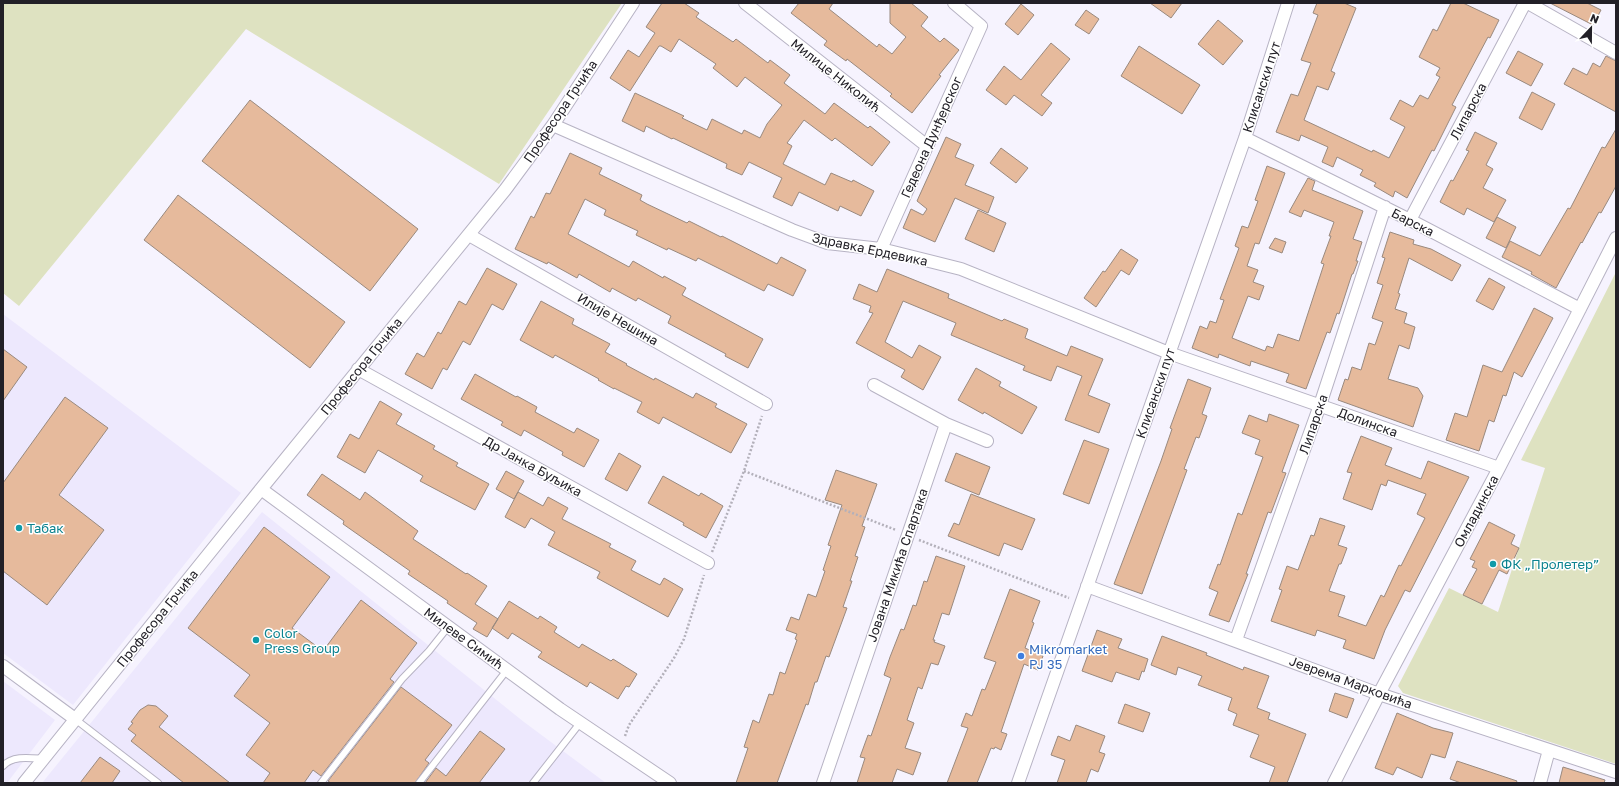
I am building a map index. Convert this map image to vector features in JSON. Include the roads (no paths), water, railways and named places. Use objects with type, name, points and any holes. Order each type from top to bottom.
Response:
[{"type":"street","name":"Професора Грчића","points":[[24,783],[358,369],[505,190],[553,124],[633,3]]},
{"type":"street","name":"Милице Николић","points":[[745,3],[927,146]]},
{"type":"street","name":"Гедеона Дунђерског","points":[[881,249],[982,26],[954,3]]},
{"type":"street","name":"Клисански пут","points":[[1018,783],[1245,138],[1288,3]]},
{"type":"street","points":[[1526,3],[1616,53]]},
{"type":"street","name":"Липарска","points":[[1410,220],[1526,3]]},
{"type":"street","name":"Здравка Ердевика","points":[[553,124],[792,230],[827,243],[881,249],[961,269],[1169,353]]},
{"type":"street","name":"Барска","points":[[1245,138],[1385,207],[1580,309]]},
{"type":"street","name":"Липарска","points":[[1236,640],[1320,405],[1385,207]]},
{"type":"street","name":"Илије Нешина","points":[[469,235],[766,404]]},
{"type":"street","name":"Омладинска","points":[[1334,783],[1379,694],[1499,468],[1616,238]]},
{"type":"street","name":"Долинска","points":[[1169,353],[1499,468]]},
{"type":"street","name":"Др Јанка Буљика","points":[[358,369],[708,563]]},
{"type":"street","points":[[874,386],[946,424],[987,441]]},
{"type":"street","name":"Јована Микића Спартака","points":[[823,783],[946,424]]},
{"type":"street","name":"Милеве Симић","points":[[261,489],[580,723],[670,783]]},
{"type":"street","name":"Јеврема Марковића","points":[[1087,586],[1379,694],[1616,772]]},
{"type":"street","points":[[3,666],[75,720]]},
{"type":"street","points":[[1540,783],[1549,750]]},
{"type":"lane","points":[[321,783],[402,679],[429,651],[448,626]]},
{"type":"lane","points":[[418,783],[507,670]]},
{"type":"lane","points":[[75,720],[158,783]]},
{"type":"lane","points":[[533,783],[580,723]]},
{"type":"lane","points":[[3,766],[6,762],[22,757],[44,759]]},
{"type":"place","name":"Табак","points":[[19,528]]},
{"type":"place","name":"ФК „Пролетер”","points":[[1493,564]]},
{"type":"place","name":"Color Press Group","points":[[256,640]]},
{"type":"place","name":"Mikromarket PJ 35","points":[[1021,656]]}]
